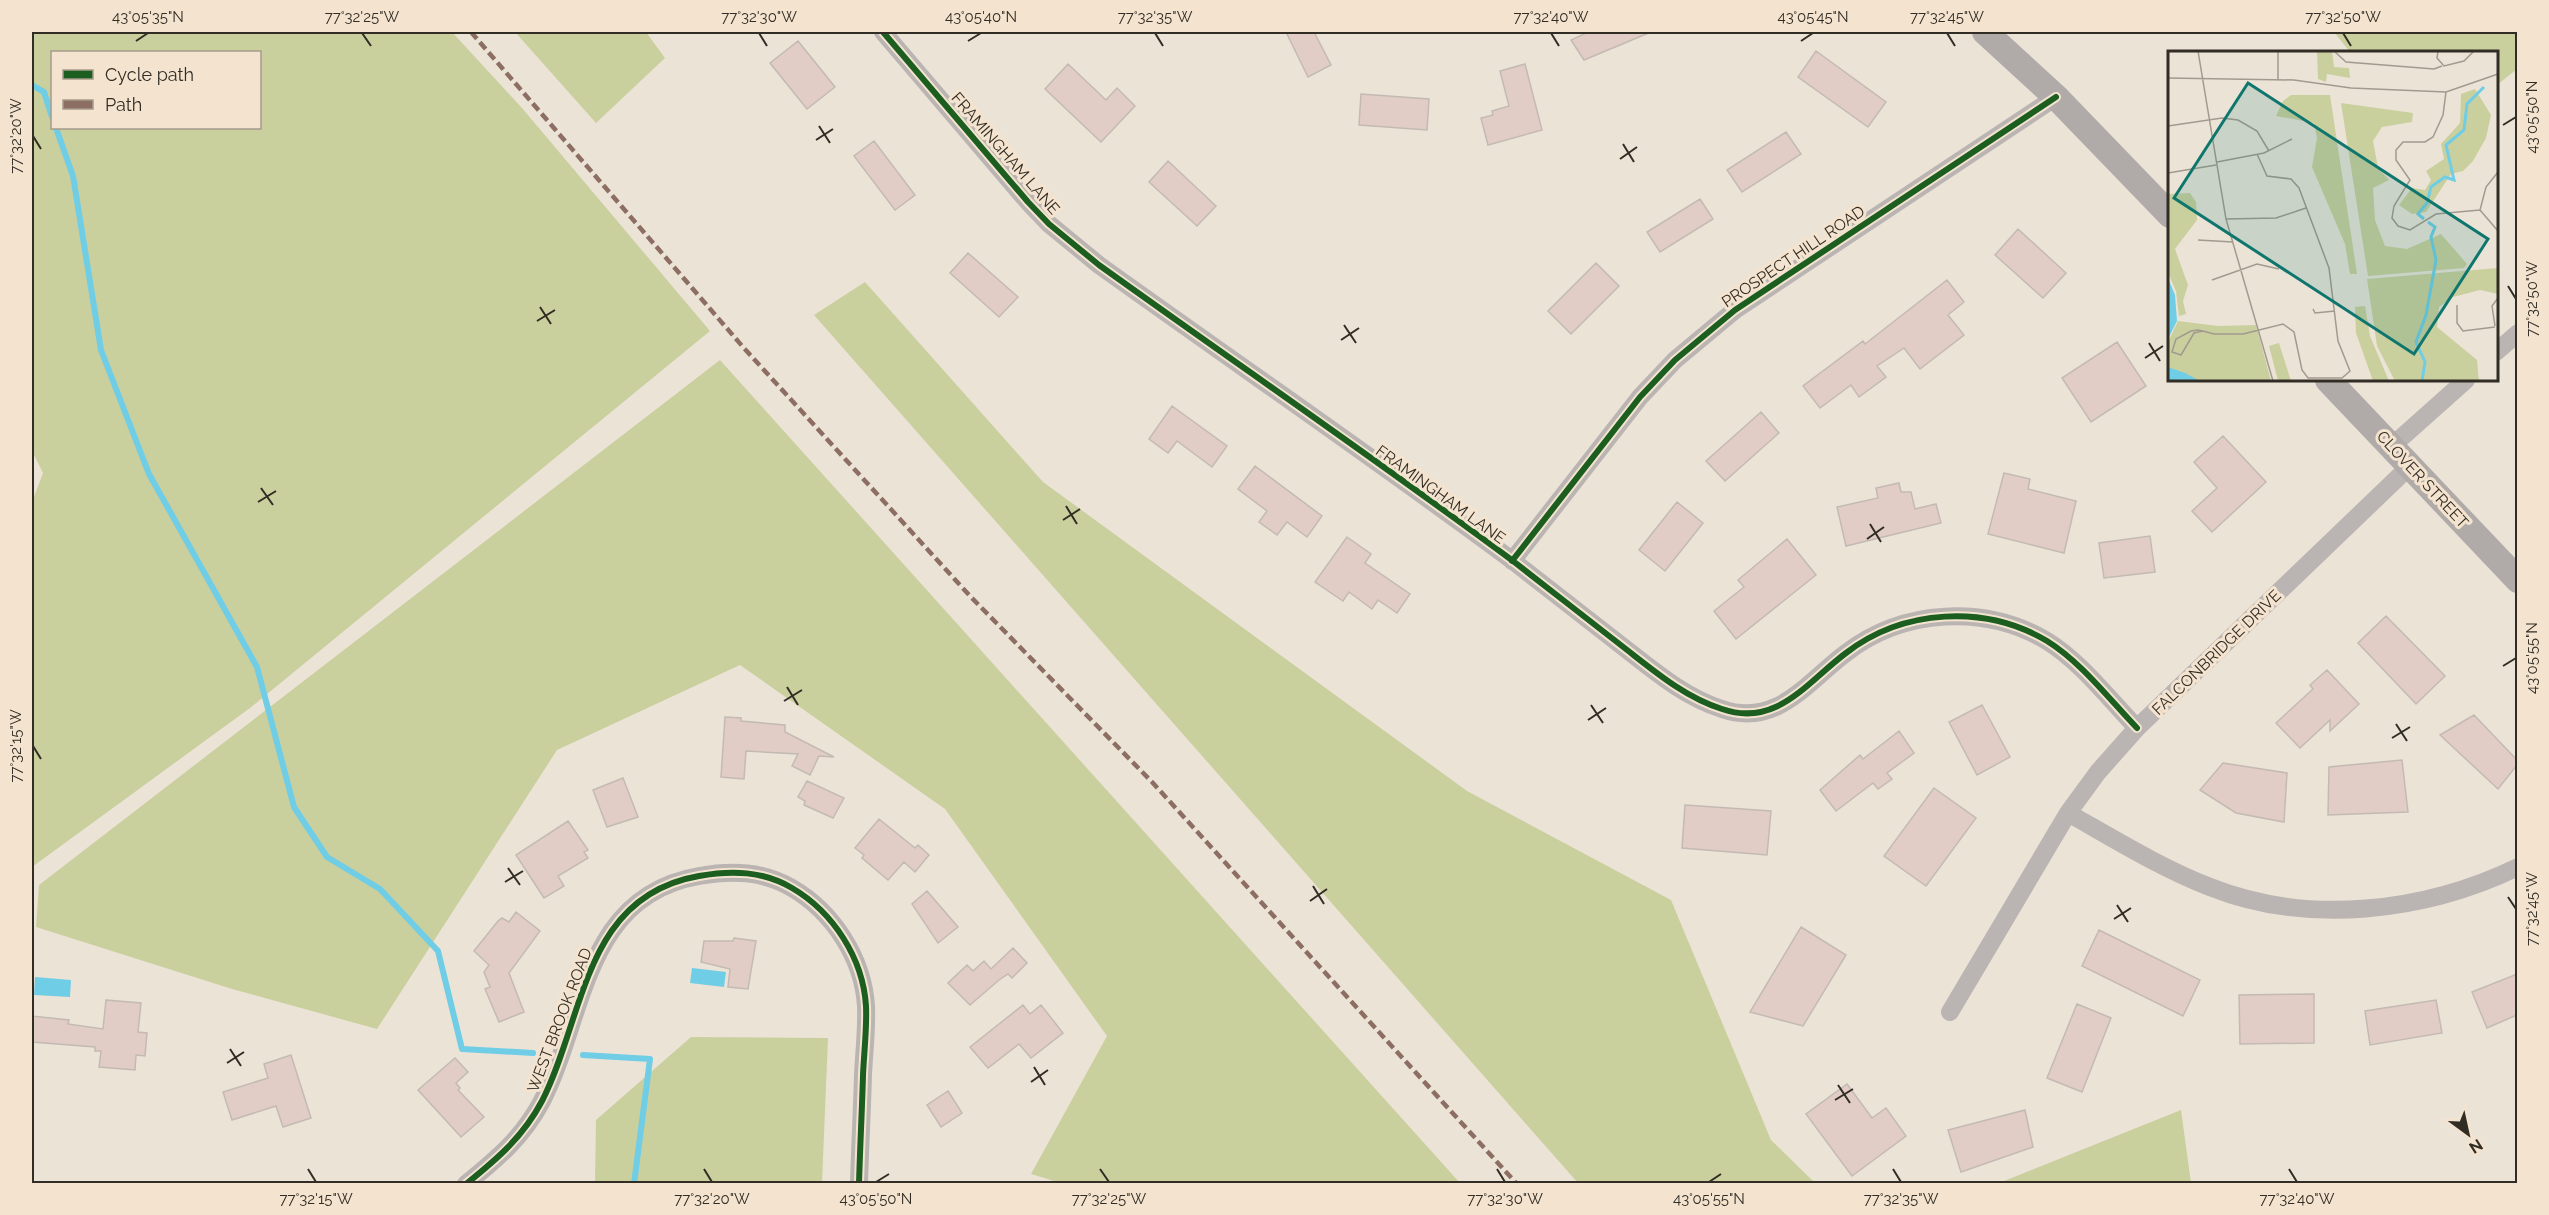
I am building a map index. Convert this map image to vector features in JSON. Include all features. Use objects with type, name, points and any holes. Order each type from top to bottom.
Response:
[{"type":"main road","points":[[1985,32],[2056,97],[2168,214]]},
{"type":"main road","name":"CLOVER STREET","points":[[2329,381],[2411,465],[2517,580]]},
{"type":"street","name":"FRAMINGHAM LANE","points":[[883,32],[1049,224],[1099,265],[1512,561],[1687,693],[1723,710],[1754,714],[1769,711],[1800,694],[1830,666],[1870,637],[1896,625],[1930,617],[1961,617],[1989,620],[2020,628],[2049,642],[2075,664],[2137,728]]},
{"type":"street","name":"PROSPECT HILL ROAD","points":[[1512,561],[1640,397],[1692,344],[1735,310],[2056,97]]},
{"type":"street","points":[[2498,350],[2517,333]]},
{"type":"street","points":[[2392,446],[2465,381]]},
{"type":"street","name":"FALCONBRIDGE DRIVE","points":[[1950,1012],[2068,813],[2098,772],[2137,728],[2411,465]]},
{"type":"street","points":[[2068,813],[2169,869],[2211,888],[2254,901],[2291,906],[2334,909],[2409,903],[2451,894],[2517,867]]},
{"type":"street","name":"WEST BROOK ROAD","points":[[466,1184],[512,1145],[543,1099],[594,960],[620,918],[650,894],[670,884],[704,875],[738,872],[761,875],[803,895],[834,925],[856,964],[866,1006],[859,1184]]},
{"type":"green space","points":[[32,32],[452,32],[522,108],[710,331],[250,708],[32,867],[32,502],[43,473],[32,451]]},
{"type":"green space","points":[[515,32],[646,32],[665,58],[596,123]]},
{"type":"green space","points":[[2334,32],[2517,32],[2517,69],[2498,84],[2498,51],[2349,51]]},
{"type":"green space","points":[[865,282],[1043,482],[1467,791],[1671,900],[1771,1140],[1815,1183],[1578,1183],[814,315]]},
{"type":"green space","points":[[720,360],[1460,1183],[1064,1184],[1031,1174],[1107,1036],[945,809],[740,665],[557,750],[377,1029],[232,989],[36,927],[39,885]]},
{"type":"green space","points":[[691,1037],[828,1038],[822,1183],[595,1183],[596,1120]]},
{"type":"green space","points":[[2181,1110],[2191,1183],[1999,1183]]},
{"type":"water","points":[[692,968],[726,972],[724,987],[690,983]]},
{"type":"water","points":[[35,977],[71,980],[70,997],[34,995]]},
{"type":"building","points":[[1286,32],[1314,32],[1331,65],[1308,77]]},
{"type":"building","points":[[1588,32],[1651,32],[1584,60],[1571,40]]},
{"type":"building","points":[[798,41],[835,87],[807,109],[770,63]]},
{"type":"building","points":[[1816,51],[1886,102],[1868,127],[1798,77]]},
{"type":"building","points":[[1068,64],[1106,100],[1117,88],[1135,106],[1101,142],[1045,89]]},
{"type":"building","points":[[1525,64],[1542,130],[1488,145],[1481,118],[1493,115],[1492,111],[1509,106],[1500,71]]},
{"type":"building","points":[[1361,94],[1429,99],[1427,130],[1359,125]]},
{"type":"building","points":[[1786,132],[1801,154],[1742,192],[1727,170]]},
{"type":"building","points":[[874,141],[915,195],[895,210],[854,156]]},
{"type":"building","points":[[1168,161],[1216,206],[1197,226],[1149,182]]},
{"type":"building","points":[[1700,199],[1713,219],[1660,252],[1647,232]]},
{"type":"building","points":[[2018,229],[2066,273],[2043,298],[1995,255]]},
{"type":"building","points":[[968,253],[1018,297],[999,317],[950,273]]},
{"type":"building","points":[[1596,263],[1619,286],[1571,334],[1548,311]]},
{"type":"building","points":[[1947,280],[1964,302],[1948,315],[1964,335],[1920,369],[1904,348],[1877,366],[1886,377],[1859,397],[1851,385],[1820,408],[1803,386],[1863,341],[1865,344]]},
{"type":"building","points":[[2117,342],[2146,386],[2091,422],[2062,378]]},
{"type":"building","points":[[1172,406],[1227,446],[1212,467],[1177,441],[1168,453],[1149,439]]},
{"type":"building","points":[[1761,412],[1779,433],[1725,481],[1706,461]]},
{"type":"building","points":[[2223,436],[2266,482],[2212,532],[2192,511],[2217,488],[2194,462]]},
{"type":"building","points":[[1255,466],[1322,516],[1307,537],[1287,522],[1277,535],[1259,522],[1267,511],[1238,489]]},
{"type":"building","points":[[2004,473],[2030,479],[2028,489],[2076,501],[2064,553],[1988,534]]},
{"type":"building","points":[[1899,483],[1901,492],[1911,492],[1915,509],[1936,504],[1941,523],[1846,546],[1837,507],[1878,498],[1876,488]]},
{"type":"building","points":[[1677,502],[1703,523],[1665,571],[1639,550]]},
{"type":"building","points":[[2150,536],[2155,572],[2104,578],[2099,543]]},
{"type":"building","points":[[1347,537],[1371,554],[1365,563],[1410,594],[1397,613],[1378,600],[1372,609],[1349,592],[1343,601],[1315,582]]},
{"type":"building","points":[[1787,539],[1816,575],[1736,639],[1714,611],[1744,587],[1738,580]]},
{"type":"building","points":[[2386,616],[2445,676],[2416,704],[2358,643]]},
{"type":"building","points":[[2327,670],[2359,704],[2330,731],[2330,720],[2300,748],[2276,723],[2313,689],[2310,685]]},
{"type":"building","points":[[1982,705],[2010,757],[1977,775],[1949,722]]},
{"type":"building","points":[[2474,715],[2517,760],[2517,765],[2498,789],[2440,735]]},
{"type":"building","points":[[725,717],[741,718],[741,721],[785,725],[785,732],[834,757],[819,756],[810,775],[792,766],[798,754],[746,751],[744,779],[721,777]]},
{"type":"building","points":[[1899,731],[1914,753],[1887,773],[1892,779],[1878,789],[1873,783],[1836,811],[1820,790],[1860,755],[1863,759]]},
{"type":"building","points":[[2402,760],[2408,812],[2328,815],[2329,767]]},
{"type":"building","points":[[2223,763],[2287,773],[2284,822],[2236,813],[2200,790]]},
{"type":"building","points":[[623,778],[638,817],[607,827],[593,790]]},
{"type":"building","points":[[807,781],[844,798],[833,818],[804,805],[805,801],[798,797]]},
{"type":"building","points":[[1934,788],[1976,818],[1926,886],[1884,856]]},
{"type":"building","points":[[1685,805],[1771,811],[1767,855],[1682,848]]},
{"type":"building","points":[[879,819],[915,848],[918,845],[929,855],[915,872],[904,862],[888,880],[862,858],[864,855],[855,848]]},
{"type":"building","points":[[568,821],[588,850],[584,852],[588,858],[558,876],[564,886],[544,898],[516,855]]},
{"type":"building","points":[[927,891],[958,927],[938,943],[912,904]]},
{"type":"building","points":[[516,912],[540,931],[509,973],[524,1012],[499,1022],[485,989],[490,987],[484,972],[489,965],[474,951],[498,921],[502,918],[509,922]]},
{"type":"building","points":[[1801,927],[1846,955],[1803,1026],[1750,1012]]},
{"type":"building","points":[[2099,930],[2200,980],[2183,1016],[2082,966]]},
{"type":"building","points":[[734,938],[756,941],[748,989],[728,987],[730,969],[701,962],[704,941],[733,941]]},
{"type":"building","points":[[1013,948],[1027,963],[1012,978],[1008,974],[970,1005],[948,983],[967,965],[973,971],[984,961],[991,969]]},
{"type":"building","points":[[2517,974],[2517,1015],[2487,1028],[2472,992]]},
{"type":"building","points":[[2314,994],[2314,1043],[2240,1044],[2239,995]]},
{"type":"building","points":[[106,1000],[141,1003],[138,1032],[147,1033],[145,1056],[136,1055],[135,1070],[99,1067],[101,1051],[95,1051],[95,1047],[32,1042],[32,1016],[69,1020],[68,1024],[103,1029]]},
{"type":"building","points":[[2436,1000],[2442,1033],[2370,1045],[2365,1011]]},
{"type":"building","points":[[2077,1004],[2111,1018],[2082,1092],[2047,1078]]},
{"type":"building","points":[[1023,1005],[1030,1014],[1041,1005],[1063,1033],[1031,1058],[1019,1044],[988,1068],[970,1047]]},
{"type":"building","points":[[291,1055],[311,1118],[283,1127],[276,1106],[232,1120],[223,1092],[268,1078],[264,1064]]},
{"type":"building","points":[[455,1058],[468,1072],[456,1083],[460,1088],[458,1090],[484,1117],[461,1137],[418,1090]]},
{"type":"building","points":[[1847,1084],[1872,1118],[1886,1108],[1906,1136],[1852,1176],[1806,1114]]},
{"type":"building","points":[[948,1091],[962,1113],[941,1127],[927,1105]]},
{"type":"building","points":[[2025,1110],[2033,1147],[1961,1172],[1948,1130]]},
{"type":"waterway","points":[[32,85],[44,92],[51,114]]},
{"type":"waterway","points":[[56,129],[73,176],[101,350],[149,474],[257,667],[294,807],[327,857],[380,889],[438,951],[462,1049],[533,1053]]},
{"type":"waterway","points":[[583,1055],[650,1059],[634,1184]]},
{"type":"marked path","points":[[471,32],[743,347],[970,596],[1152,782],[1517,1184]]},
{"type":"cycle path","points":[[883,32],[1049,224],[1099,265],[1462,523],[1682,690],[1722,709],[1742,713],[1759,712],[1790,699],[1868,638],[1893,627],[1918,620],[1971,617],[1997,621],[2023,629],[2047,641],[2083,670],[2137,728]]},
{"type":"cycle path","points":[[1512,561],[1640,397],[1675,360],[1735,310],[2056,97]]},
{"type":"cycle path","points":[[466,1184],[509,1147],[535,1114],[556,1068],[593,964],[610,934],[632,908],[661,888],[699,876],[723,873],[759,875],[792,888],[807,898],[833,923],[852,954],[864,988],[866,1006],[859,1184]]}]
